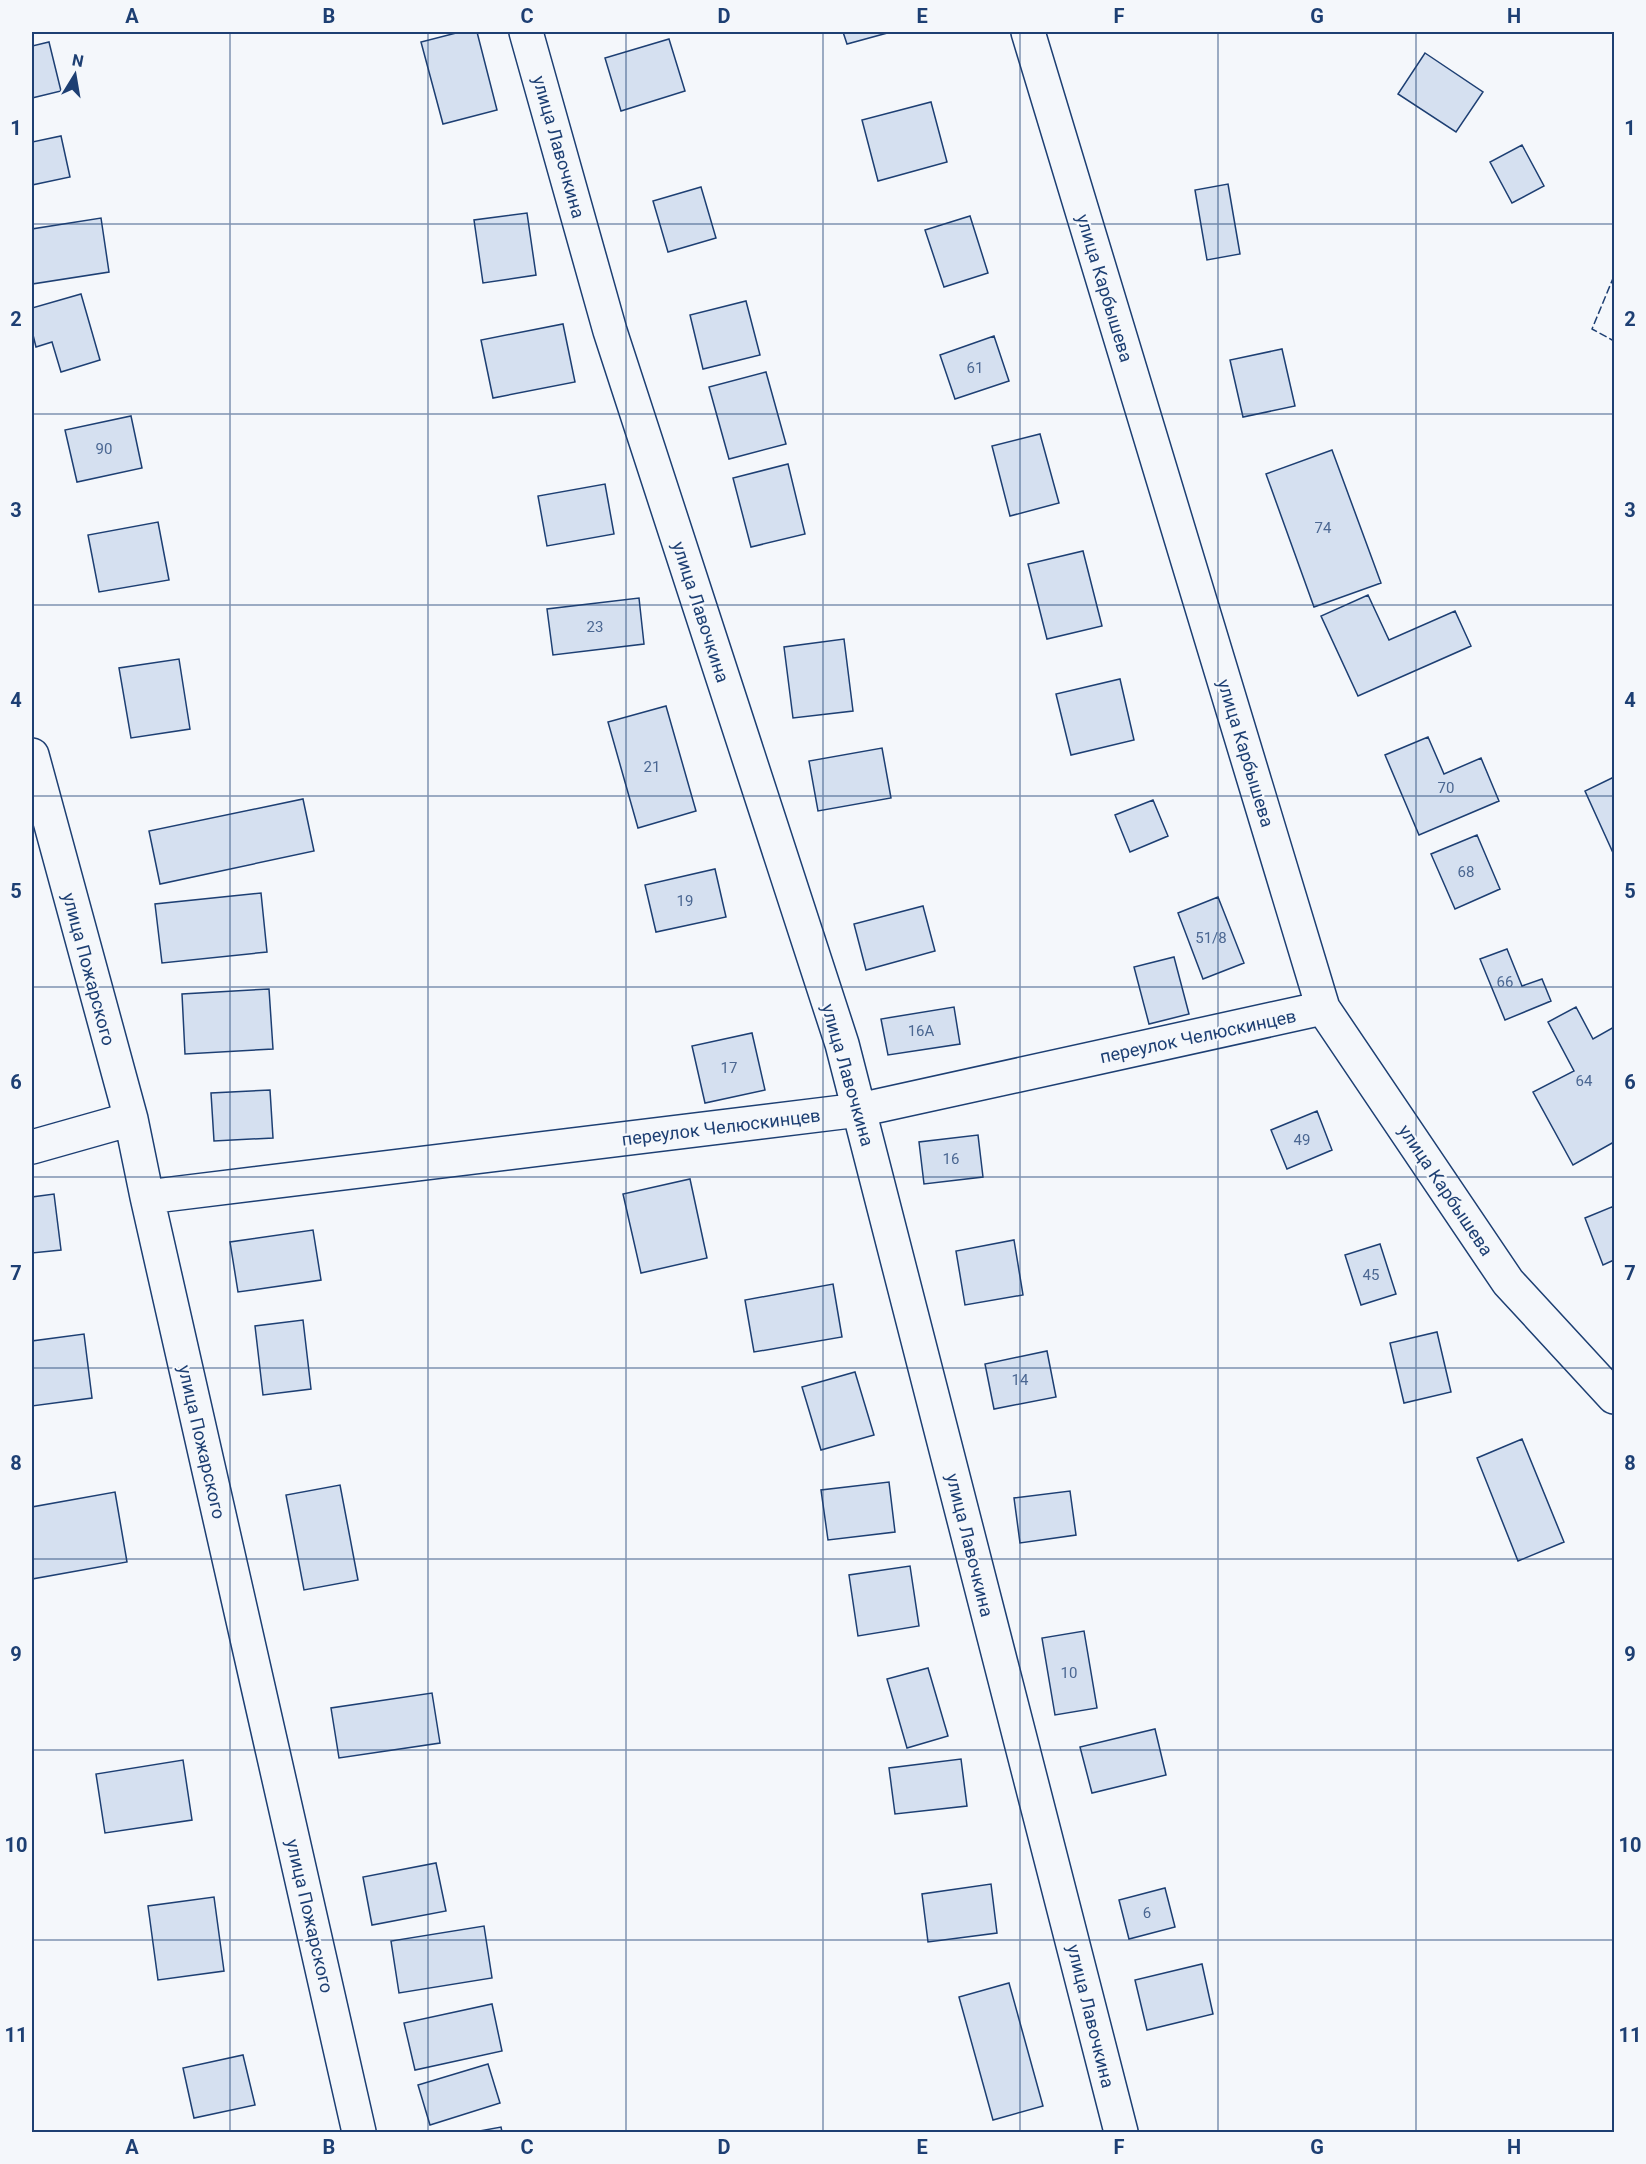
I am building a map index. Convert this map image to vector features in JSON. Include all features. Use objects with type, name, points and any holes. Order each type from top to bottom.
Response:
[{"type":"street","name":"улица Лавочкина","points":[[526,32],[610,331],[838,1033],[1121,2133]]},
{"type":"street","name":"улица Карбышева","points":[[1028,32],[1323,1008],[1508,1282],[1614,1397]]},
{"type":"street","name":"улица Пожарского","points":[[32,755],[131,1119],[359,2133]]},
{"type":"street","name":"переулок Челюскинцев","points":[[147,1197],[859,1110],[1323,1008]]},
{"type":"street","points":[[32,1147],[131,1119]]},
{"type":"building","points":[[460,32],[477,32],[497,110],[443,124],[421,42]]},
{"type":"building","points":[[843,32],[891,32],[847,44]]},
{"type":"building","points":[[669,39],[685,91],[621,111],[605,58]]},
{"type":"building","points":[[49,42],[61,91],[32,98],[32,46]]},
{"type":"building","points":[[1425,53],[1483,92],[1456,132],[1398,94]]},
{"type":"building","points":[[931,102],[947,162],[878,181],[862,120]]},
{"type":"building","points":[[61,136],[70,177],[32,185],[32,142]]},
{"type":"building","points":[[1522,145],[1544,186],[1512,203],[1490,162]]},
{"type":"building","points":[[1228,184],[1240,254],[1207,260],[1195,190]]},
{"type":"building","points":[[701,187],[716,238],[668,252],[653,201]]},
{"type":"building","points":[[527,213],[536,275],[483,283],[474,220]]},
{"type":"building","points":[[970,216],[988,273],[944,287],[925,230]]},
{"type":"building","points":[[101,218],[109,272],[32,284],[32,229]]},
{"type":"building","points":[[81,294],[100,360],[61,372],[52,342],[36,347],[32,331],[32,308]]},
{"type":"building","points":[[746,301],[760,355],[703,369],[690,315]]},
{"type":"building","points":[[563,324],[575,382],[493,398],[481,340]]},
{"type":"building","points":[[994,336],[1009,381],[955,399],[940,355]]},
{"type":"building","points":[[1282,349],[1295,406],[1243,417],[1230,360]]},
{"type":"building","points":[[766,372],[786,444],[729,459],[709,387]]},
{"type":"building","points":[[131,416],[142,468],[77,482],[65,430]]},
{"type":"building","points":[[1040,434],[1059,503],[1010,516],[992,446]]},
{"type":"building","points":[[1332,450],[1381,583],[1314,607],[1266,474]]},
{"type":"building","points":[[788,464],[805,534],[751,547],[733,478]]},
{"type":"building","points":[[605,484],[614,534],[547,546],[538,496]]},
{"type":"building","points":[[158,522],[169,580],[99,592],[88,535]]},
{"type":"building","points":[[1083,551],[1102,626],[1047,639],[1028,564]]},
{"type":"building","points":[[1368,595],[1389,640],[1455,611],[1471,646],[1358,696],[1321,616]]},
{"type":"building","points":[[639,598],[644,644],[553,655],[547,609]]},
{"type":"building","points":[[844,639],[853,711],[793,718],[784,647]]},
{"type":"building","points":[[179,659],[190,729],[131,738],[119,668]]},
{"type":"building","points":[[1120,679],[1134,740],[1071,755],[1056,694]]},
{"type":"building","points":[[666,706],[696,811],[638,828],[608,722]]},
{"type":"building","points":[[1428,737],[1444,774],[1481,758],[1499,801],[1419,835],[1385,755]]},
{"type":"building","points":[[882,748],[891,798],[818,811],[809,761]]},
{"type":"building","points":[[1614,777],[1614,855],[1585,791]]},
{"type":"building","points":[[303,799],[314,851],[160,884],[149,831]]},
{"type":"building","points":[[1153,800],[1168,836],[1130,852],[1115,815]]},
{"type":"building","points":[[1477,835],[1500,889],[1455,909],[1431,854]]},
{"type":"building","points":[[715,869],[726,917],[656,932],[645,885]]},
{"type":"building","points":[[261,893],[267,952],[162,963],[155,904]]},
{"type":"building","points":[[1218,897],[1244,963],[1203,979],[1178,913]]},
{"type":"building","points":[[923,906],[935,951],[866,970],[854,924]]},
{"type":"building","points":[[1507,949],[1522,986],[1542,979],[1551,1001],[1505,1020],[1480,959]]},
{"type":"building","points":[[1174,957],[1189,1014],[1149,1024],[1134,967]]},
{"type":"building","points":[[269,989],[273,1049],[185,1054],[182,994]]},
{"type":"building","points":[[954,1007],[960,1044],[888,1055],[881,1019]]},
{"type":"building","points":[[1576,1007],[1593,1039],[1614,1027],[1614,1142],[1573,1165],[1533,1092],[1574,1071],[1548,1022]]},
{"type":"building","points":[[752,1033],[765,1090],[705,1103],[692,1046]]},
{"type":"building","points":[[270,1090],[273,1138],[214,1141],[211,1093]]},
{"type":"building","points":[[1317,1111],[1332,1150],[1287,1169],[1271,1130]]},
{"type":"building","points":[[978,1135],[983,1177],[924,1184],[919,1142]]},
{"type":"building","points":[[690,1179],[707,1258],[641,1273],[623,1194]]},
{"type":"building","points":[[54,1194],[61,1250],[32,1253],[32,1197]]},
{"type":"building","points":[[1614,1206],[1614,1260],[1603,1265],[1585,1218]]},
{"type":"building","points":[[313,1230],[321,1280],[238,1292],[230,1242]]},
{"type":"building","points":[[1014,1240],[1023,1295],[965,1305],[956,1251]]},
{"type":"building","points":[[1380,1244],[1396,1294],[1361,1305],[1345,1255]]},
{"type":"building","points":[[833,1284],[842,1337],[754,1352],[745,1300]]},
{"type":"building","points":[[303,1320],[311,1389],[263,1395],[255,1326]]},
{"type":"building","points":[[1437,1332],[1451,1392],[1404,1403],[1390,1343]]},
{"type":"building","points":[[84,1334],[92,1398],[32,1406],[32,1341]]},
{"type":"building","points":[[1047,1351],[1056,1397],[994,1409],[985,1364]]},
{"type":"building","points":[[855,1372],[874,1435],[821,1450],[802,1387]]},
{"type":"building","points":[[1522,1439],[1564,1542],[1518,1561],[1477,1458]]},
{"type":"building","points":[[889,1482],[895,1532],[828,1540],[821,1490]]},
{"type":"building","points":[[340,1485],[358,1580],[304,1590],[286,1495]]},
{"type":"building","points":[[1070,1491],[1076,1535],[1020,1543],[1014,1498]]},
{"type":"building","points":[[115,1492],[127,1562],[32,1579],[32,1507]]},
{"type":"building","points":[[910,1566],[919,1626],[858,1636],[849,1575]]},
{"type":"building","points":[[1084,1631],[1097,1708],[1055,1715],[1042,1638]]},
{"type":"building","points":[[928,1668],[948,1736],[907,1748],[887,1679]]},
{"type":"building","points":[[432,1693],[440,1743],[339,1758],[331,1708]]},
{"type":"building","points":[[1155,1729],[1166,1775],[1092,1793],[1080,1747]]},
{"type":"building","points":[[961,1759],[967,1806],[895,1814],[889,1768]]},
{"type":"building","points":[[183,1760],[192,1820],[105,1833],[96,1774]]},
{"type":"building","points":[[436,1863],[446,1911],[372,1925],[363,1877]]},
{"type":"building","points":[[991,1884],[997,1933],[928,1942],[922,1894]]},
{"type":"building","points":[[1165,1888],[1175,1927],[1129,1939],[1119,1900]]},
{"type":"building","points":[[214,1897],[224,1971],[158,1980],[148,1906]]},
{"type":"building","points":[[484,1926],[492,1978],[399,1993],[391,1941]]},
{"type":"building","points":[[1202,1964],[1213,2014],[1147,2030],[1135,1980]]},
{"type":"building","points":[[1009,1983],[1043,2106],[993,2120],[959,1997]]},
{"type":"building","points":[[492,2004],[502,2051],[415,2070],[404,2023]]},
{"type":"building","points":[[243,2055],[255,2105],[194,2118],[183,2068]]},
{"type":"building","points":[[488,2064],[500,2103],[430,2125],[418,2085]]},
{"type":"building","points":[[501,2127],[502,2132],[474,2132]]},
{"type":"fence","points":[[1614,276],[1592,329],[1614,341]]}]
